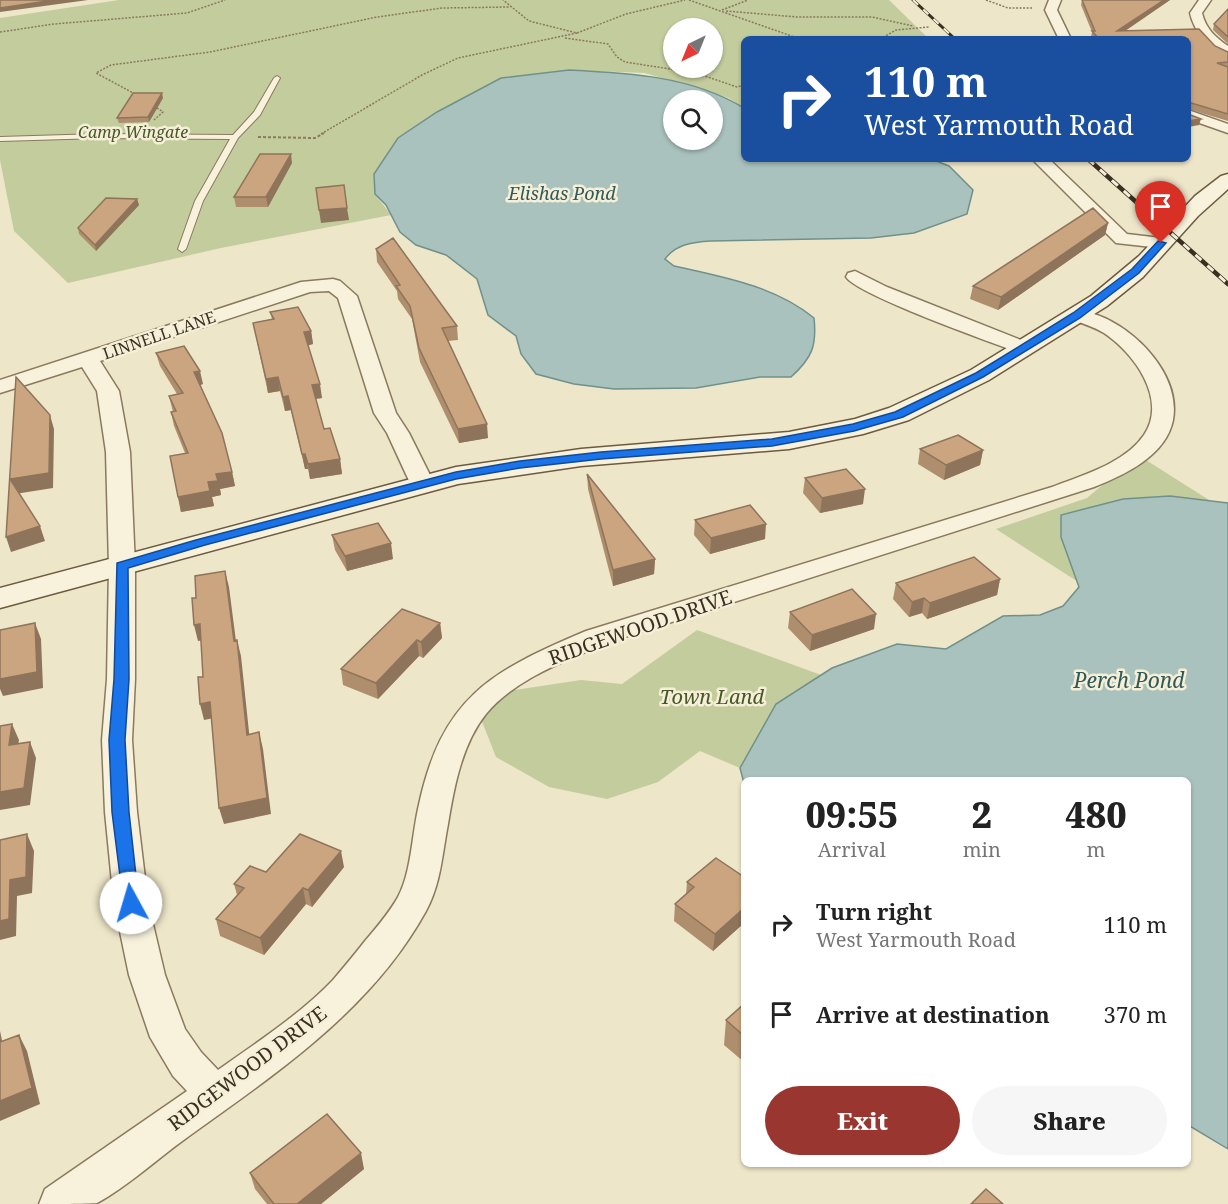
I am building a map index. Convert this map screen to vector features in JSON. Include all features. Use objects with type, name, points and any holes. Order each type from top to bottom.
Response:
[{"type":"main road","points":[[0,598],[122,566],[200,542],[423,485],[520,465],[772,442],[854,427],[899,414],[937,397],[1077,315],[1140,267],[1200,203],[1228,180]]},
{"type":"street","points":[[1204,0],[1196,13],[1197,20],[1212,42],[1228,52]]},
{"type":"street","points":[[1053,5],[1064,36]]},
{"type":"street","points":[[1191,115],[1228,129]]},
{"type":"street","points":[[1043,162],[1122,239],[1140,267]]},
{"type":"street","points":[[1122,239],[1161,243]]},
{"type":"street","points":[[855,277],[880,291],[1024,348]]},
{"type":"street","name":"LINNELL LANE","points":[[0,387],[317,284],[333,285],[347,296],[385,413],[403,443],[423,485]]},
{"type":"street","name":"RIDGEWOOD DRIVE","points":[[60,1204],[216,1094],[309,1024],[345,992],[394,933],[413,903],[424,876],[434,806],[448,755],[476,707],[493,691],[538,662],[596,637],[1061,492],[1105,474],[1145,446],[1154,437],[1162,415],[1158,382],[1145,362],[1116,333],[1077,315]]},
{"type":"street","points":[[88,359],[108,391],[118,452],[122,566],[122,679],[117,740],[121,812],[131,903],[147,975],[169,1037],[187,1064],[216,1094]]},
{"type":"lane","points":[[182,249],[199,201],[235,137],[257,112],[277,78]]},
{"type":"lane","points":[[0,139],[100,136],[235,137]]},
{"type":"path","points":[[0,32],[54,24],[187,13],[225,0]]},
{"type":"path","points":[[503,0],[512,11],[525,19],[578,33]]},
{"type":"path","points":[[235,137],[315,138],[422,75],[458,57],[578,33],[627,14],[687,0],[726,11],[797,17],[872,17],[929,27]]},
{"type":"path","points":[[722,10],[748,0]]},
{"type":"path","points":[[986,0],[1008,8],[1053,5]]},
{"type":"path","points":[[135,94],[96,73],[111,65],[210,52],[377,17],[442,8],[510,7]]},
{"type":"path","points":[[726,11],[740,19],[791,36]]},
{"type":"path","points":[[882,36],[885,33],[913,26]]},
{"type":"path","points":[[561,37],[608,44],[617,57],[625,62],[696,73],[737,87],[741,86]]},
{"type":"path","points":[[154,105],[163,112],[151,122],[159,124]]},
{"type":"green space","name":"Camp Wingate","points":[[119,0],[889,0],[926,36],[741,36],[741,106],[723,96],[723,90],[702,90],[645,73],[569,70],[501,78],[437,112],[398,138],[374,174],[375,194],[391,215],[221,248],[68,283],[14,231],[0,160],[0,18]]},
{"type":"green space","points":[[1138,455],[1228,512],[1086,587],[996,529],[1087,498]]},
{"type":"green space","name":"Town Land","points":[[697,630],[904,705],[743,764],[740,768],[700,751],[658,782],[607,799],[549,787],[496,757],[481,719],[502,692],[581,680],[622,684]]},
{"type":"water","name":"Elishas Pond","points":[[569,70],[615,73],[660,78],[706,90],[663,90],[663,150],[723,150],[723,97],[741,106],[741,162],[939,162],[949,166],[973,190],[967,214],[914,233],[871,238],[704,241],[691,243],[674,250],[665,259],[674,266],[748,284],[799,307],[814,318],[815,336],[812,351],[804,364],[791,377],[760,377],[696,388],[614,389],[574,384],[536,374],[521,354],[516,336],[488,315],[477,279],[446,255],[416,245],[400,232],[386,205],[375,194],[374,174],[398,138],[437,112],[501,78]]},
{"type":"water","name":"Perch Pond","points":[[1170,496],[1228,503],[1228,1149],[1191,1127],[1191,777],[742,777],[740,768],[776,704],[832,668],[897,644],[946,649],[1003,616],[1040,615],[1063,606],[1079,587],[1061,537],[1061,515],[1123,499]]},
{"type":"building","points":[[0,0],[54,0],[0,8]]},
{"type":"building","points":[[1082,0],[1164,0],[1117,31],[1199,29],[1215,46],[1228,52],[1228,62],[1217,63],[1228,67],[1228,114],[1191,103],[1191,36],[1096,36],[1092,31],[1095,31]]},
{"type":"building","points":[[1228,9],[1228,37],[1214,24]]},
{"type":"building","points":[[133,93],[162,93],[148,117],[117,118]]},
{"type":"building","points":[[1191,115],[1201,119],[1191,121]]},
{"type":"building","points":[[260,154],[291,154],[266,197],[234,197]]},
{"type":"building","points":[[344,185],[347,208],[319,210],[316,188]]},
{"type":"building","points":[[106,198],[137,199],[95,245],[78,228]]},
{"type":"building","points":[[1093,208],[1108,223],[1001,297],[973,286]]},
{"type":"building","points":[[393,238],[457,326],[442,328],[487,424],[458,429],[419,348],[410,306],[396,286],[400,285],[376,249]]},
{"type":"building","points":[[298,307],[311,331],[304,332],[320,384],[312,385],[324,429],[330,428],[340,459],[308,464],[305,454],[302,454],[288,396],[283,397],[278,377],[266,379],[253,323],[274,319],[270,312]]},
{"type":"building","points":[[184,346],[200,371],[194,372],[222,433],[232,472],[216,474],[218,481],[208,482],[210,491],[178,497],[170,456],[188,453],[171,412],[176,411],[169,396],[183,393],[156,353]]},
{"type":"building","points":[[16,377],[50,415],[49,473],[10,479],[40,526],[6,537]]},
{"type":"building","points":[[958,435],[983,450],[946,465],[920,449]]},
{"type":"building","points":[[846,469],[865,489],[822,498],[805,478]]},
{"type":"building","points":[[587,474],[655,559],[613,570]]},
{"type":"building","points":[[750,505],[766,524],[711,538],[695,520]]},
{"type":"building","points":[[378,523],[391,543],[345,556],[332,535]]},
{"type":"building","points":[[974,557],[1000,579],[930,603],[924,598],[912,602],[896,583]]},
{"type":"building","points":[[225,571],[234,641],[237,640],[247,735],[259,732],[267,798],[219,808],[210,702],[200,704],[198,677],[203,677],[200,624],[194,625],[192,598],[196,598],[195,576]]},
{"type":"building","points":[[852,589],[876,614],[812,635],[790,612]]},
{"type":"building","points":[[402,609],[440,623],[421,642],[417,640],[376,683],[341,669]]},
{"type":"building","points":[[35,623],[37,672],[0,679],[0,630]]},
{"type":"building","points":[[12,724],[9,745],[30,742],[24,788],[0,792],[0,726]]},
{"type":"building","points":[[27,834],[26,877],[10,880],[9,919],[0,921],[0,840]]},
{"type":"building","points":[[300,834],[341,851],[308,890],[303,888],[260,938],[216,919],[244,888],[234,884],[250,866],[266,872]]},
{"type":"building","points":[[716,858],[741,875],[741,911],[715,934],[675,904],[694,887],[687,882]]},
{"type":"building","points":[[741,1007],[741,1033],[726,1020]]},
{"type":"building","points":[[19,1035],[32,1088],[0,1101],[0,1042]]},
{"type":"building","points":[[327,1114],[361,1153],[297,1204],[274,1204],[250,1173]]},
{"type":"building","points":[[986,1189],[1003,1204],[971,1204]]},
{"type":"railway","points":[[913,0],[952,36]]},
{"type":"railway","points":[[1091,162],[1228,284]]},
{"type":"route","points":[[131,903],[121,812],[117,740],[122,679],[120,632],[122,566],[200,542],[456,476],[520,465],[601,456],[772,442],[854,427],[899,414],[979,375],[1077,315],[1136,271],[1161,243]]}]
